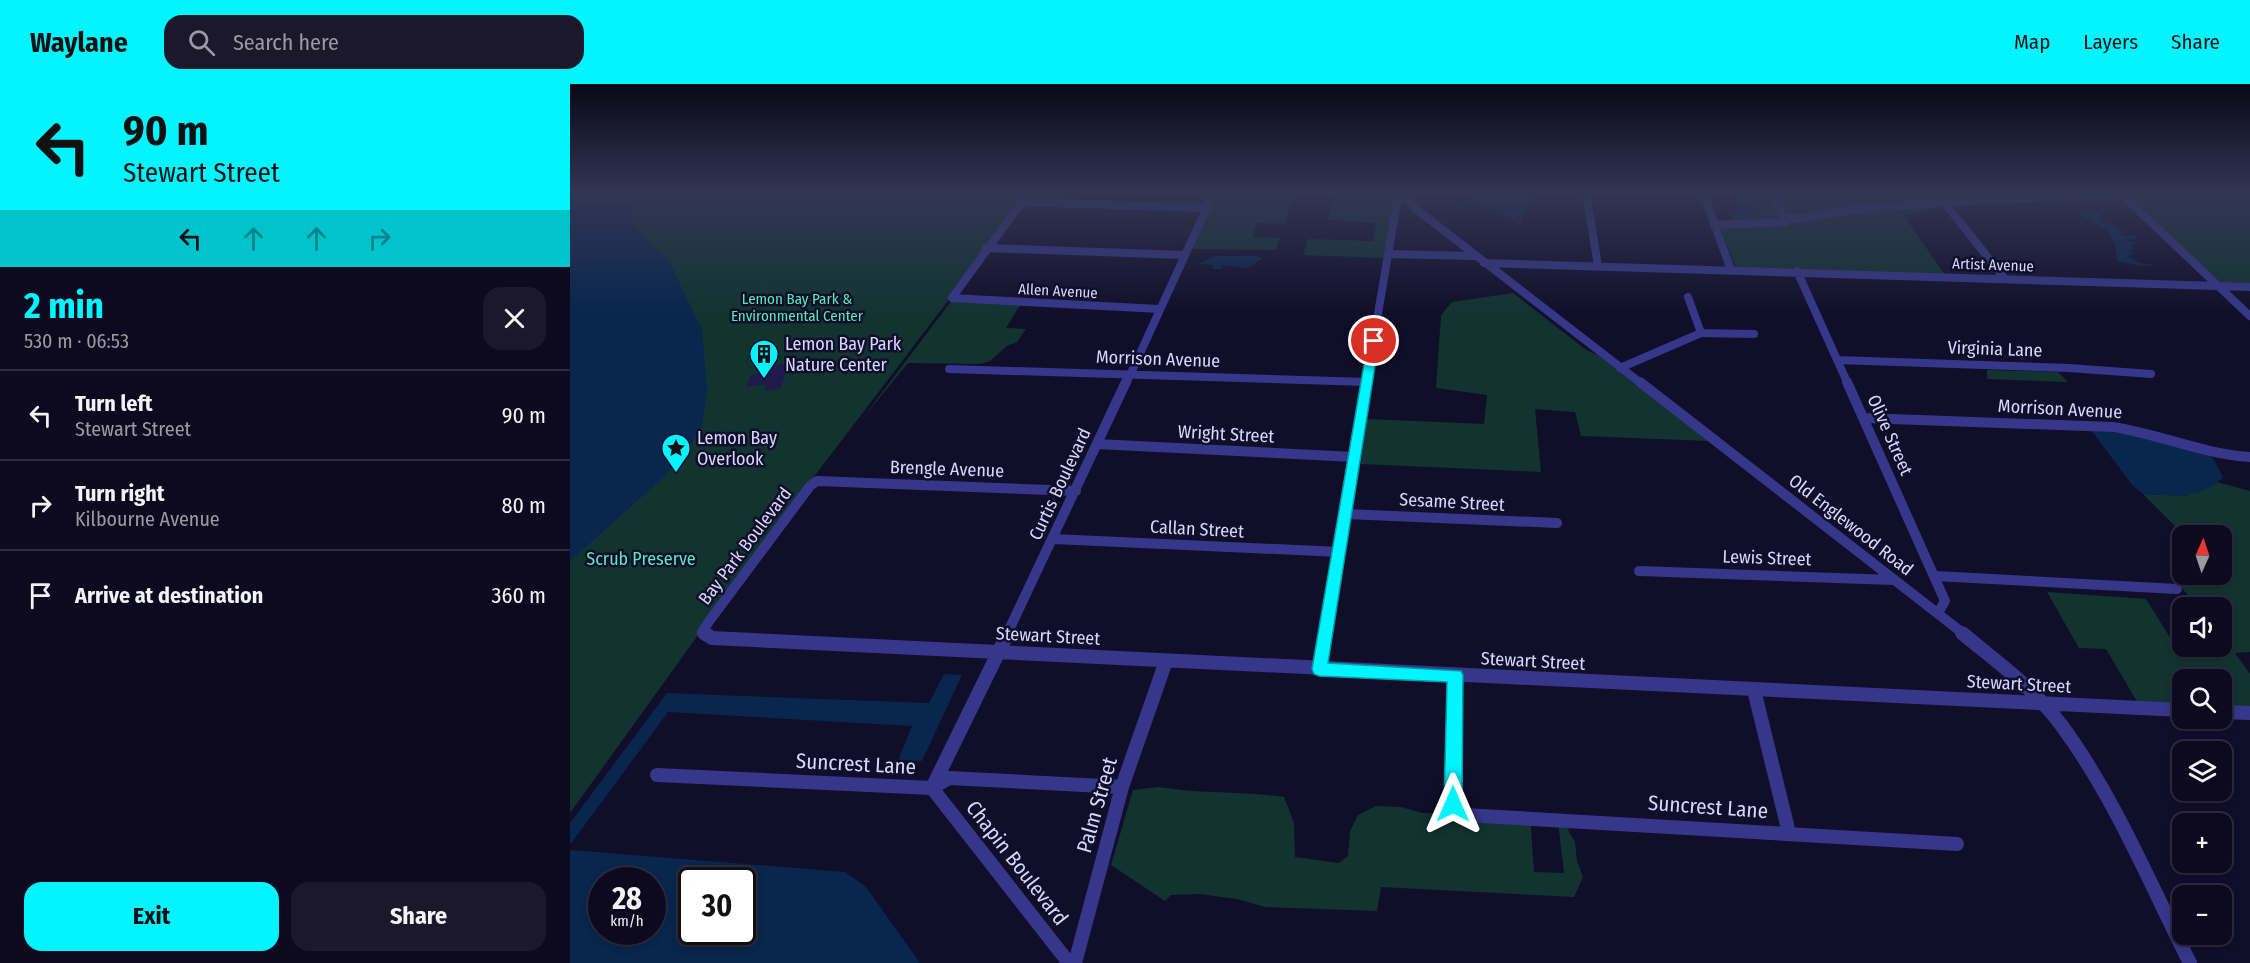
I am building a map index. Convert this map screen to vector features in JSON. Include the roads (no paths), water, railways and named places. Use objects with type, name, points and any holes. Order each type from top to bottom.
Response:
[{"type":"street","points":[[986,248],[997,233]]},
{"type":"street","name":"Curtis Boulevard","points":[[932,788],[1054,539],[1195,233]]},
{"type":"street","points":[[1319,669],[1392,233]]},
{"type":"street","name":"Old Englewood Road","points":[[1447,233],[1938,613],[2020,680],[2061,725],[2099,782],[2190,963]]},
{"type":"street","points":[[1593,233],[1598,266]]},
{"type":"street","points":[[1717,233],[1731,270]]},
{"type":"street","points":[[1969,233],[2005,279]]},
{"type":"street","points":[[2163,233],[2250,316]]},
{"type":"street","points":[[986,248],[1185,255]]},
{"type":"street","name":"Allen Avenue","points":[[986,248],[953,295],[952,298],[955,300],[1160,309]]},
{"type":"street","name":"Artist Avenue","points":[[1389,254],[1598,266],[2250,288]]},
{"type":"street","name":"Olive Street","points":[[1797,271],[1935,576],[1945,601],[1938,613]]},
{"type":"street","points":[[1688,297],[1701,333]]},
{"type":"street","points":[[1620,368],[1701,333],[1754,334]]},
{"type":"street","name":"Virginia Lane","points":[[1837,360],[2069,368],[2151,374]]},
{"type":"street","name":"Morrison Avenue","points":[[949,369],[1367,381]]},
{"type":"street","name":"Morrison Avenue","points":[[1865,418],[2114,427],[2138,431],[2231,456],[2250,458]]},
{"type":"street","name":"Wright Street","points":[[1097,444],[1354,457]]},
{"type":"street","name":"Brengle Avenue","points":[[817,481],[1076,491]]},
{"type":"street","name":"Bay Park Boulevard","points":[[704,634],[704,629],[710,620],[810,486],[817,481]]},
{"type":"street","name":"Sesame Street","points":[[1346,514],[1557,523]]},
{"type":"street","name":"Callan Street","points":[[1054,539],[1340,552]]},
{"type":"street","name":"Lewis Street","points":[[1639,572],[1894,580]]},
{"type":"street","points":[[1935,576],[2177,589]]},
{"type":"street","name":"Stewart Street","points":[[704,634],[712,638],[2172,709]]},
{"type":"street","name":"Palm Street","points":[[1075,963],[1122,788],[1166,660]]},
{"type":"street","name":"Suncrest Lane","points":[[1455,675],[1453,797],[1457,810],[1465,815],[1957,844]]},
{"type":"street","points":[[1754,690],[1789,833]]},
{"type":"street","points":[[2232,712],[2250,713]]},
{"type":"street","name":"Suncrest Lane","points":[[657,775],[932,788],[949,778],[1122,788]]},
{"type":"street","name":"Chapin Boulevard","points":[[932,788],[1069,963]]},
{"type":"water","points":[[570,233],[641,233],[669,261],[702,330],[707,392],[701,430],[665,476],[570,561]]},
{"type":"water","points":[[2109,233],[2124,233],[2120,234],[2126,237],[2131,235],[2140,237],[2127,240],[2140,244],[2131,245],[2134,249],[2129,250],[2133,253],[2128,256],[2139,263],[2156,265],[2142,266],[2117,261],[2115,244]]},
{"type":"water","points":[[1215,256],[1263,258],[1248,268],[1223,265],[1221,269],[1214,269],[1213,265],[1197,264]]},
{"type":"water","points":[[2092,431],[2136,435],[2189,446],[2211,457],[2223,478],[2209,488],[2186,496],[2143,494],[2132,485]]},
{"type":"water","points":[[944,674],[962,675],[922,761],[898,760],[912,726],[668,712],[570,845],[570,823],[667,693],[929,703]]},
{"type":"water","points":[[570,850],[845,872],[866,887],[920,963],[570,963]]},
{"type":"place","name":"Lemon Bay Park Nature Center","points":[[764,380]]},
{"type":"place","name":"Lemon Bay Overlook","points":[[676,474]]},
{"type":"park label","name":"Lemon Bay Park & Environmental Center","points":[[797,308]]},
{"type":"park label","name":"Scrub Preserve","points":[[641,559]]}]
